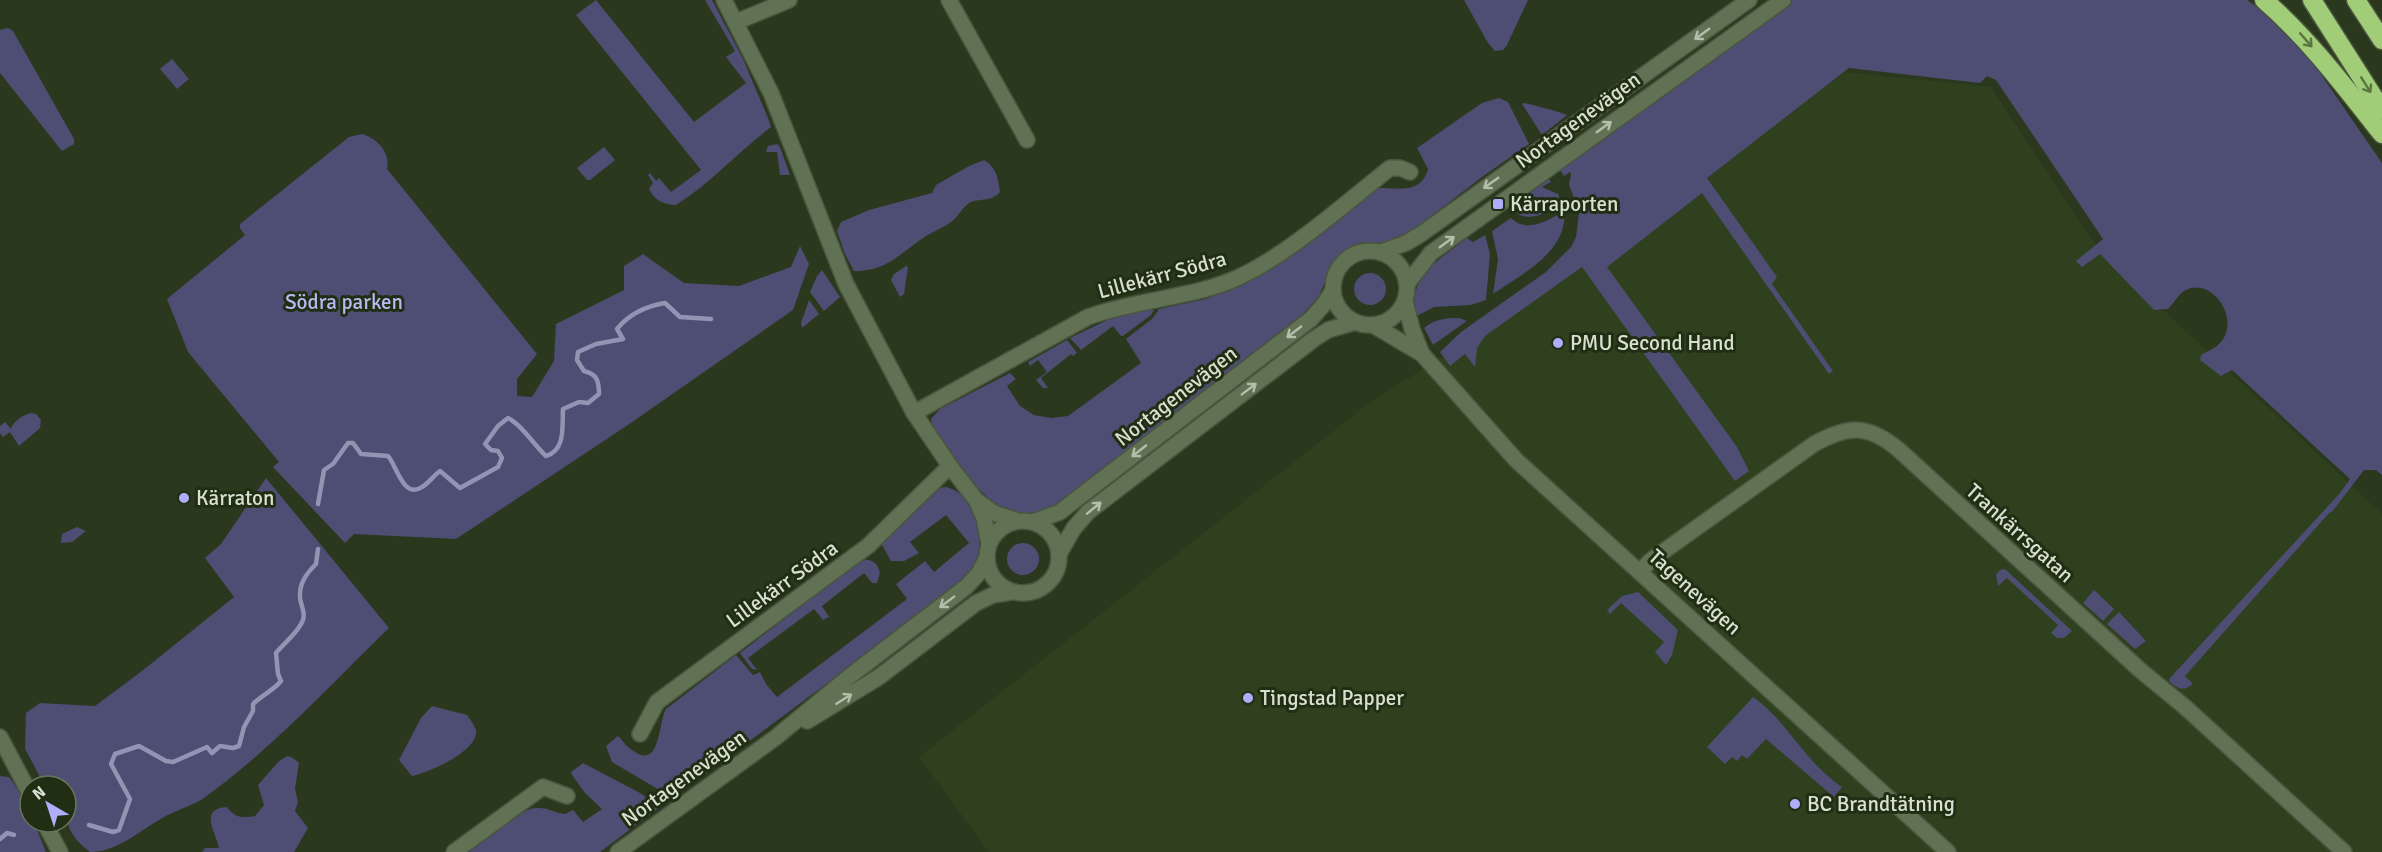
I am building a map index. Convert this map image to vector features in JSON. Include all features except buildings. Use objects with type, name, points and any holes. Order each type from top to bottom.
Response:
[{"type":"highway","points":[[2264,0],[2306,39],[2382,134]]},
{"type":"highway","points":[[2312,0],[2382,110]]},
{"type":"highway","points":[[2356,0],[2382,40]]},
{"type":"street","points":[[724,0],[771,93],[846,284],[914,413],[976,500],[984,518],[987,552],[993,579],[1011,592]]},
{"type":"street","points":[[736,22],[789,0]]},
{"type":"street","points":[[949,0],[1027,140]]},
{"type":"street","name":"Nortagenevägen","points":[[618,852],[775,738],[850,676],[966,587],[979,573],[1000,528],[1060,512],[1301,326],[1325,303],[1333,290],[1334,278],[1339,267],[1347,258],[1357,252],[1369,250],[1381,252],[1400,246],[1421,234],[1749,0]]},
{"type":"street","name":"Nortagenevägen","points":[[1407,284],[1431,253],[1783,0]]},
{"type":"street","name":"Lillekärr Södra","points":[[914,413],[1088,317],[1109,309],[1169,298],[1207,288],[1252,271],[1332,214],[1390,168],[1400,168],[1410,172]]},
{"type":"street","points":[[1373,325],[1393,317],[1405,300],[1407,284],[1399,264],[1381,252]]},
{"type":"street","points":[[1333,290],[1339,309],[1355,322]]},
{"type":"street","name":"Tagenevägen","points":[[1405,300],[1422,354]]},
{"type":"street","name":"Nortagenevägen","points":[[775,738],[879,677],[976,603],[993,595],[1011,592],[1029,593],[1045,586],[1056,572],[1059,554],[1074,528],[1088,512],[1314,339],[1328,330],[1355,322],[1373,325]]},
{"type":"street","name":"Tagenevägen","points":[[1373,325],[1422,354],[1516,460],[1948,852]]},
{"type":"street","name":"Trankärrsgatan","points":[[1641,571],[1659,554],[1814,444],[1832,434],[1850,430],[1868,430],[1883,437],[1899,450],[2344,852]]},
{"type":"street","name":"Lillekärr Södra","points":[[640,734],[657,702],[868,546],[950,466]]},
{"type":"street","points":[[976,500],[994,513],[1026,521],[1051,534],[1057,543],[1059,554]]},
{"type":"street","points":[[0,737],[4,756],[18,776]]},
{"type":"street","points":[[454,852],[543,787],[567,796]]},
{"type":"street","points":[[51,834],[60,852]]},
{"type":"shaded area","points":[[1845,72],[1991,87],[2099,250],[2382,514],[2382,852],[989,852],[919,757],[1369,403],[1456,348]]},
{"type":"green space","points":[[596,0],[694,122],[746,83],[726,57],[735,51],[705,0],[712,0],[743,59],[768,118],[771,127],[701,187],[676,205],[664,203],[654,196],[649,189],[653,183],[648,175],[650,173],[656,181],[659,178],[671,192],[701,170],[576,15]]},
{"type":"green space","points":[[1464,0],[1528,0],[1507,45],[1503,50],[1495,51],[1488,43]]},
{"type":"green space","points":[[1792,0],[2247,0],[2269,16],[2302,47],[2382,163],[2382,475],[2376,470],[2364,470],[2332,512],[2185,676],[2193,684],[2183,689],[2169,681],[2340,493],[2350,479],[2232,370],[2221,376],[2200,360],[2201,355],[2221,342],[2226,332],[2225,311],[2213,294],[2204,289],[2194,288],[2184,291],[2168,309],[2154,310],[2100,254],[2082,267],[2076,261],[2103,239],[1996,80],[1987,76],[1980,83],[1849,68],[1707,178],[1777,277],[1772,284],[1833,371],[1829,374],[1702,193],[1607,267],[1737,447],[1749,471],[1735,481],[1582,267],[1485,336],[1477,348],[1475,367],[1465,354],[1450,366],[1440,352],[1461,332],[1546,272],[1571,247],[1576,237],[1579,213],[1569,184],[1570,172],[1564,176],[1559,169]]},
{"type":"green space","points":[[8,28],[13,31],[74,139],[74,144],[62,151],[0,73],[0,30]]},
{"type":"green space","points":[[172,59],[189,79],[177,89],[160,69]]},
{"type":"green space","points":[[1499,98],[1508,102],[1529,144],[1407,235],[1390,243],[1358,246],[1344,253],[1332,265],[1319,296],[1304,313],[1066,501],[1036,515],[1020,515],[1005,510],[990,500],[976,486],[933,428],[931,419],[940,409],[1010,373],[1016,379],[1007,386],[1020,406],[1034,415],[1051,418],[1068,416],[1141,363],[1126,339],[1153,318],[1159,309],[1206,299],[1243,283],[1379,188],[1401,189],[1420,183],[1428,169],[1417,148],[1482,103]]},
{"type":"green space","points":[[1522,104],[1567,115],[1542,135]]},
{"type":"green space","name":"Södra parken","points":[[362,134],[373,139],[382,147],[387,157],[387,169],[537,354],[517,379],[517,396],[532,397],[554,361],[556,324],[624,290],[624,266],[643,254],[684,283],[739,286],[791,267],[800,246],[809,264],[793,310],[625,427],[456,539],[354,534],[345,543],[273,467],[279,462],[188,352],[167,299],[245,235],[240,224],[349,137]]},
{"type":"green space","points":[[777,144],[790,175],[780,175],[777,152],[766,152],[768,146]]},
{"type":"green space","points":[[604,147],[615,160],[587,180],[577,168]]},
{"type":"green space","points":[[984,160],[992,166],[996,174],[1000,192],[997,195],[968,204],[951,222],[884,265],[854,271],[837,231],[841,222],[869,210],[932,193],[936,185]]},
{"type":"green space","points":[[1549,179],[1551,182],[1542,187],[1558,194],[1563,206],[1529,217],[1516,213],[1510,207],[1539,183]]},
{"type":"green space","points":[[1564,212],[1563,226],[1550,251],[1540,261],[1493,294],[1498,259],[1492,231],[1511,218],[1517,223],[1530,225],[1544,222]]},
{"type":"green space","points":[[1485,235],[1490,254],[1486,300],[1471,305],[1434,307],[1415,317],[1416,290],[1428,270],[1467,238],[1473,242]]},
{"type":"green space","points":[[908,267],[904,294],[900,297],[891,280],[894,274]]},
{"type":"green space","points":[[822,270],[840,297],[824,311],[810,292]]},
{"type":"green space","points":[[1370,273],[1381,278],[1386,289],[1381,300],[1370,305],[1359,300],[1354,289],[1359,278]]},
{"type":"green space","points":[[809,300],[819,314],[802,328],[801,323]]},
{"type":"green space","points":[[1147,309],[1154,310],[1151,315],[1123,336],[1113,326],[1081,350],[1070,338],[1120,314]]},
{"type":"green space","points":[[1459,318],[1467,321],[1433,345],[1424,328],[1440,320]]},
{"type":"green space","points":[[1067,340],[1077,353],[1073,356],[1071,354],[1041,378],[1048,388],[1043,388],[1036,380],[1047,372],[1038,360],[1030,366],[1028,362]]},
{"type":"green space","points":[[31,413],[36,414],[41,420],[40,428],[19,446],[10,432],[3,437],[0,433],[0,426],[5,422],[11,429],[19,419]]},
{"type":"green space","points":[[266,478],[389,628],[277,738],[204,798],[164,817],[109,849],[90,852],[73,834],[78,834],[78,774],[39,774],[25,749],[26,713],[40,703],[95,706],[234,597],[205,558],[221,544]]},
{"type":"green space","points":[[946,487],[957,492],[966,501],[978,526],[978,553],[975,566],[968,576],[673,798],[612,762],[606,746],[618,736],[632,750],[641,755],[648,755],[657,743],[666,709],[736,655],[753,675],[760,672],[777,697],[907,599],[896,584],[925,561],[934,572],[969,543],[946,515],[910,542],[919,553],[904,561],[891,561],[882,545],[884,540],[937,488]]},
{"type":"green space","points":[[77,527],[86,531],[72,542],[61,543],[62,534]]},
{"type":"green space","points":[[1023,543],[1034,548],[1039,559],[1034,570],[1023,575],[1012,570],[1007,559],[1012,548]]},
{"type":"green space","points":[[862,559],[876,564],[880,573],[877,583],[872,583],[864,573],[822,606],[829,617],[823,620],[814,609],[748,658],[757,670],[752,669],[740,653]]},
{"type":"green space","points":[[2005,569],[2072,631],[2064,638],[2057,638],[2051,633],[2058,625],[2007,578],[1998,586],[1996,575],[2000,570]]},
{"type":"green space","points":[[2094,590],[2114,609],[2103,621],[2083,603]]},
{"type":"green space","points":[[1638,592],[1678,630],[1672,655],[1666,665],[1655,652],[1664,642],[1621,603],[1610,614],[1607,610],[1622,596]]},
{"type":"green space","points":[[2119,612],[2146,641],[2135,649],[2107,624]]},
{"type":"green space","points":[[1753,697],[1776,717],[1817,766],[1842,787],[1834,797],[1766,739],[1747,759],[1742,755],[1737,761],[1732,757],[1725,764],[1707,747]]},
{"type":"green space","points":[[432,706],[467,715],[476,731],[474,739],[451,760],[429,771],[412,776],[399,760],[421,718]]},
{"type":"green space","points":[[287,756],[299,763],[295,789],[298,802],[295,811],[308,828],[294,852],[202,852],[205,848],[219,848],[211,823],[213,812],[227,807],[239,816],[255,816],[264,805],[258,785],[278,762]]},
{"type":"green space","points":[[583,763],[640,793],[660,807],[600,852],[469,852],[511,819],[529,809],[544,808],[565,814],[573,810],[583,822],[602,809],[585,793],[572,775],[571,772]]},
{"type":"green space","points":[[0,776],[9,777],[18,789],[18,834],[39,834],[46,852],[0,852]]},
{"type":"waterway","points":[[318,504],[324,470],[333,464],[348,443],[353,443],[361,454],[388,456],[405,485],[415,490],[440,471],[460,488],[498,467],[502,458],[498,451],[491,450],[485,444],[498,426],[508,418],[523,430],[546,456],[557,449],[560,443],[563,409],[579,402],[588,403],[599,394],[596,379],[592,374],[584,371],[577,360],[578,352],[596,344],[623,339],[617,329],[627,319],[658,304],[665,303],[680,317],[711,319]]},
{"type":"waterway","points":[[89,825],[113,832],[119,830],[130,799],[111,764],[115,754],[139,746],[166,761],[173,762],[207,747],[212,753],[220,746],[233,748],[239,746],[244,727],[253,711],[253,704],[281,681],[276,653],[295,633],[303,620],[301,587],[316,564],[318,549]]},
{"type":"waterway","points":[[0,839],[7,833],[14,835]]},
{"type":"place","name":"Kärraporten","points":[[1498,204]]},
{"type":"place","name":"PMU Second Hand","points":[[1558,343]]},
{"type":"place","name":"Kärraton","points":[[184,498]]},
{"type":"place","name":"Tingstad Papper","points":[[1248,698]]},
{"type":"place","name":"BC Brandtätning","points":[[1795,804]]}]
